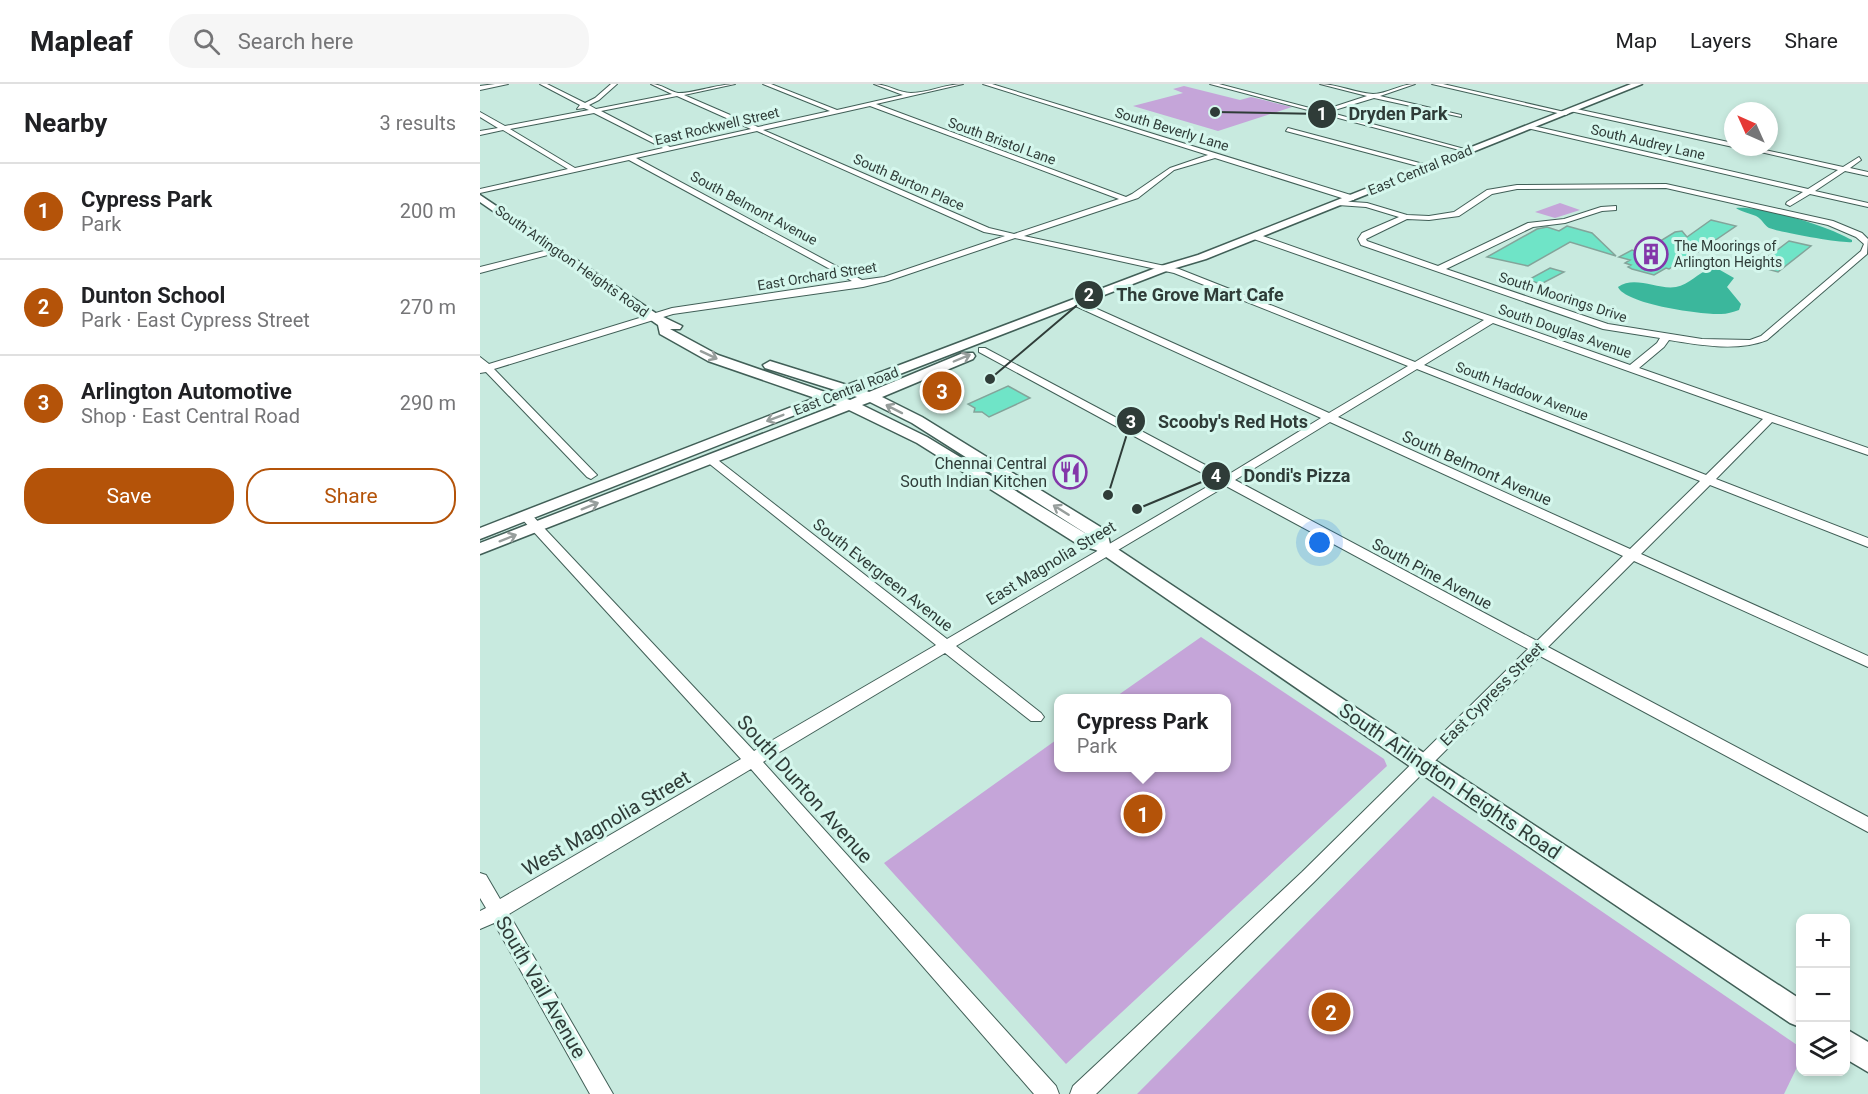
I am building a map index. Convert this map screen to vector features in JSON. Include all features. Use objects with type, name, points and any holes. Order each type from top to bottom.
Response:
[{"type":"main road","name":"East Central Road","points":[[531,522],[828,397],[1080,305],[1638,84]]},
{"type":"main road","name":"South Arlington Heights Road","points":[[480,198],[658,321],[677,326],[730,352],[871,397],[939,434],[1101,535],[1105,548]]},
{"type":"main road","name":"East Central Road","points":[[531,522],[710,459],[871,397],[1080,305]]},
{"type":"main road","name":"South Arlington Heights Road","points":[[658,321],[664,331],[713,358],[850,405],[922,440],[1085,541],[1105,548],[1422,763],[1796,1011]]},
{"type":"main road","points":[[480,529],[531,522]]},
{"type":"main road","points":[[480,534],[531,522]]},
{"type":"main road","points":[[480,549],[531,522]]},
{"type":"main road","points":[[1850,1047],[1868,1058]]},
{"type":"street","points":[[480,88],[505,84]]},
{"type":"street","points":[[543,84],[670,149]]},
{"type":"street","points":[[525,124],[585,105],[598,98],[614,84]]},
{"type":"street","name":"South Burton Place","points":[[654,84],[987,230],[1170,269]]},
{"type":"street","points":[[480,133],[732,84]]},
{"type":"street","points":[[766,84],[837,112]]},
{"type":"street","points":[[877,84],[910,95]]},
{"type":"street","name":"East Rockwell Street","points":[[480,191],[960,84]]},
{"type":"street","name":"South Beverly Lane","points":[[986,84],[1354,197]]},
{"type":"street","points":[[1213,84],[1469,151]]},
{"type":"street","points":[[1323,84],[1460,116]]},
{"type":"street","points":[[1323,112],[1413,84]]},
{"type":"street","points":[[1435,84],[1724,143]]},
{"type":"street","points":[[575,100],[598,98]]},
{"type":"street","name":"South Bristol Lane","points":[[870,104],[1126,200]]},
{"type":"street","points":[[480,114],[574,170]]},
{"type":"street","name":"South Audrey Lane","points":[[1529,127],[1868,205]]},
{"type":"street","points":[[1288,130],[1428,167]]},
{"type":"street","name":"East Orchard Street","points":[[482,366],[658,321],[672,311],[885,279],[1126,200],[1172,170],[1216,155]]},
{"type":"street","points":[[1778,155],[1868,174]]},
{"type":"street","name":"South Belmont Avenue","points":[[630,158],[863,284]]},
{"type":"street","points":[[1790,204],[1859,159]]},
{"type":"street","name":"South Moorings Drive","points":[[1649,185],[1680,187],[1830,223],[1859,235],[1868,244],[1864,252],[1764,338],[1751,343],[1733,344],[1665,338],[1606,327],[1501,292],[1440,268],[1370,246],[1362,239],[1370,232],[1406,217],[1422,218],[1439,225],[1451,222],[1448,217],[1460,212],[1484,195],[1498,190],[1526,186],[1649,185]]},
{"type":"street","points":[[1354,197],[1367,205]]},
{"type":"street","points":[[1338,203],[1367,205],[1406,217]]},
{"type":"street","points":[[1440,268],[1531,225],[1565,221],[1613,208]]},
{"type":"street","name":"South Douglas Avenue","points":[[1254,236],[1868,452]]},
{"type":"street","points":[[480,270],[556,250]]},
{"type":"street","name":"South Haddow Avenue","points":[[1170,269],[1868,543]]},
{"type":"street","name":"South Belmont Avenue","points":[[1080,305],[1868,662]]},
{"type":"street","name":"East Magnolia Street","points":[[753,761],[1105,548],[1224,481],[1491,320]]},
{"type":"street","points":[[1631,369],[1661,345],[1665,338]]},
{"type":"street","name":"South Pine Avenue","points":[[982,350],[1868,825]]},
{"type":"street","points":[[482,366],[591,475]]},
{"type":"street","name":"East Cypress Street","points":[[1082,1094],[1308,877],[1770,418]]},
{"type":"street","name":"South Evergreen Avenue","points":[[710,459],[1036,717]]},
{"type":"street","name":"South Dunton Avenue","points":[[531,522],[753,761],[1048,1094]]},
{"type":"street","name":"West Magnolia Street","points":[[480,921],[753,761]]},
{"type":"street","name":"South Vail Avenue","points":[[480,881],[602,1094]]},
{"type":"shaded area","points":[[1184,86],[1240,100],[1251,97],[1292,107],[1218,131],[1133,106],[1183,93],[1173,89]]},
{"type":"shaded area","points":[[1560,203],[1580,210],[1555,218],[1535,212]]},
{"type":"shaded area","points":[[1736,208],[1763,210],[1796,218],[1841,235],[1852,242],[1825,240],[1775,230],[1767,227],[1756,216]]},
{"type":"shaded area","points":[[1711,269],[1720,270],[1734,278],[1727,287],[1741,304],[1739,310],[1726,314],[1711,314],[1665,307],[1634,299],[1618,287],[1632,282],[1676,287]]},
{"type":"shaded area","points":[[1201,637],[1384,759],[1387,766],[1066,1064],[884,863],[1054,742],[1054,772],[1231,772],[1231,694],[1120,694]]},
{"type":"shaded area","points":[[1433,796],[1796,1044],[1796,1069],[1784,1094],[1137,1094]]},
{"type":"building","points":[[1711,220],[1736,226],[1669,269],[1666,268],[1654,275],[1628,267],[1631,265],[1625,263],[1630,260],[1619,257],[1632,250],[1641,253],[1675,232],[1682,231],[1687,237]]},
{"type":"building","points":[[1567,226],[1592,233],[1616,256],[1570,242],[1528,266],[1487,257],[1537,229],[1547,227],[1559,231]]},
{"type":"building","points":[[1789,241],[1811,246],[1778,272],[1756,266]]},
{"type":"building","points":[[1550,268],[1564,272],[1541,284],[1528,280]]},
{"type":"building","points":[[1008,386],[1030,398],[989,417],[982,412],[974,412],[975,408],[968,404]]},
{"type":"place","name":"Dryden Park","points":[[1215,112]]},
{"type":"place","name":"The Moorings of Arlington Heights","points":[[1651,254]]},
{"type":"place","name":"The Grove Mart Cafe","points":[[990,379]]},
{"type":"place","name":"Arlington Automotive","points":[[942,391]]},
{"type":"place","name":"Chennai Central South Indian Kitchen","points":[[1070,472]]},
{"type":"place","name":"Scooby's Red Hots","points":[[1108,495]]},
{"type":"place","name":"Dondi's Pizza","points":[[1137,509]]},
{"type":"place","name":"Cypress Park","points":[[1143,814]]},
{"type":"place","name":"Dunton School","points":[[1331,1012]]}]
